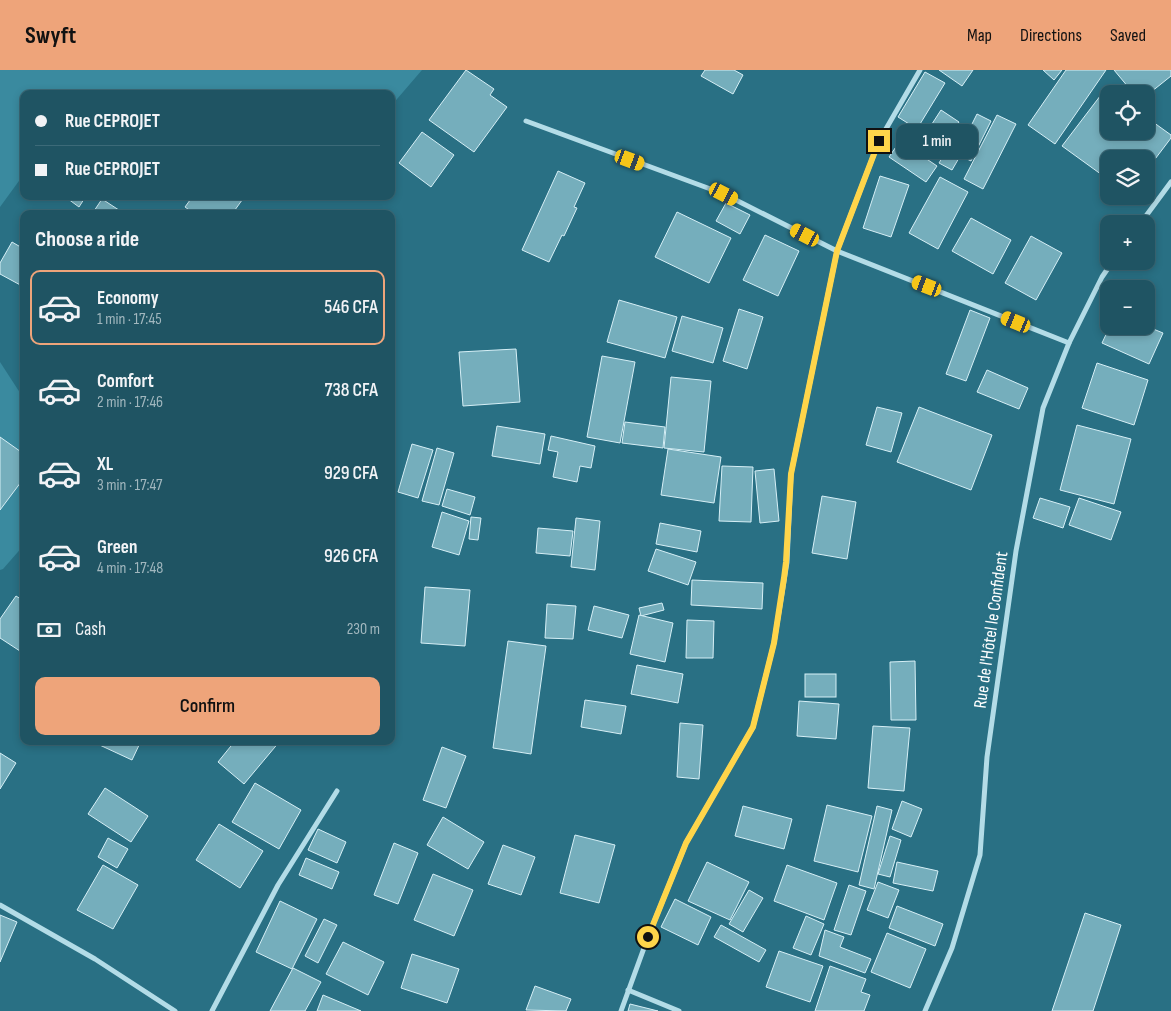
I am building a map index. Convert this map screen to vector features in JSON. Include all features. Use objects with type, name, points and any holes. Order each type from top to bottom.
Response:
[{"type":"street","points":[[621,1011],[686,843],[753,727],[774,643],[781,598],[786,562],[791,474],[837,251],[879,141],[920,70]]},
{"type":"street","points":[[526,121],[724,194],[837,251],[1069,343]]},
{"type":"street","points":[[1147,215],[1171,182]]},
{"type":"street","name":"Rue de l'Hôtel le Confident","points":[[925,1011],[952,948],[980,855],[987,757],[1016,551],[1043,408],[1069,343],[1107,270]]},
{"type":"street","points":[[212,1011],[278,885],[336,791]]},
{"type":"street","points":[[0,905],[95,959],[176,1011]]},
{"type":"street","points":[[628,990],[679,1011]]},
{"type":"shaded area","points":[[0,70],[422,70],[395,101],[395,90],[20,90],[20,180],[0,207]]},
{"type":"shaded area","points":[[0,362],[20,393],[20,550],[0,570]]},
{"type":"building","points":[[466,70],[494,89],[490,95],[507,107],[474,152],[429,120]]},
{"type":"building","points":[[705,70],[734,70],[743,75],[733,94],[701,76]]},
{"type":"building","points":[[939,70],[973,70],[962,86]]},
{"type":"building","points":[[1043,70],[1062,70],[1054,80]]},
{"type":"building","points":[[1066,70],[1106,70],[1055,144],[1028,125]]},
{"type":"building","points":[[1114,70],[1171,70],[1171,76],[1155,89],[1155,85],[1126,85]]},
{"type":"building","points":[[925,72],[945,83],[917,129],[898,117]]},
{"type":"building","points":[[1100,96],[1100,140],[1155,140],[1155,123],[1171,135],[1171,138],[1155,159],[1155,150],[1100,150],[1100,173],[1062,146]]},
{"type":"building","points":[[941,110],[959,122],[935,158],[917,147]]},
{"type":"building","points":[[977,114],[991,121],[971,161],[957,154]]},
{"type":"building","points":[[997,115],[1016,124],[983,189],[964,179]]},
{"type":"building","points":[[422,132],[454,155],[431,187],[399,163]]},
{"type":"building","points":[[900,141],[937,166],[926,182],[889,157]]},
{"type":"building","points":[[946,151],[959,158],[952,170],[939,163]]},
{"type":"building","points":[[558,171],[585,183],[574,207],[577,208],[549,262],[522,250]]},
{"type":"building","points":[[880,176],[909,185],[891,237],[863,228]]},
{"type":"building","points":[[940,177],[968,192],[938,249],[909,233]]},
{"type":"building","points":[[69,200],[83,200],[79,207]]},
{"type":"building","points":[[101,200],[104,200],[119,210],[95,210]]},
{"type":"building","points":[[190,200],[242,200],[235,210],[189,210],[185,207]]},
{"type":"building","points":[[726,203],[750,215],[740,234],[716,221]]},
{"type":"building","points":[[677,212],[731,238],[709,283],[655,257]]},
{"type":"building","points":[[971,218],[1011,240],[993,274],[952,251]]},
{"type":"building","points":[[765,235],[799,251],[778,296],[743,280]]},
{"type":"building","points":[[1031,236],[1062,253],[1036,300],[1005,283]]},
{"type":"building","points":[[12,242],[20,247],[20,285],[0,274],[0,263]]},
{"type":"building","points":[[619,300],[677,317],[665,358],[607,342]]},
{"type":"building","points":[[739,309],[763,317],[747,369],[723,361]]},
{"type":"building","points":[[970,310],[990,318],[966,381],[946,374]]},
{"type":"building","points":[[682,316],[723,328],[713,363],[672,351]]},
{"type":"building","points":[[1155,330],[1163,333],[1149,364],[1102,343],[1106,335],[1155,335]]},
{"type":"building","points":[[516,349],[520,402],[463,406],[459,352]]},
{"type":"building","points":[[602,356],[635,362],[620,443],[587,437]]},
{"type":"building","points":[[1097,363],[1148,380],[1134,425],[1082,408]]},
{"type":"building","points":[[987,370],[1028,388],[1019,409],[977,392]]},
{"type":"building","points":[[671,377],[711,381],[704,452],[664,448]]},
{"type":"building","points":[[877,407],[902,413],[891,452],[866,445]]},
{"type":"building","points":[[919,407],[992,435],[971,490],[897,462]]},
{"type":"building","points":[[625,422],[665,427],[663,448],[622,443]]},
{"type":"building","points":[[1077,425],[1131,439],[1114,504],[1060,490]]},
{"type":"building","points":[[497,426],[545,434],[540,464],[492,456]]},
{"type":"building","points":[[551,436],[595,446],[591,468],[580,466],[577,482],[553,477],[558,452],[548,450]]},
{"type":"building","points":[[0,437],[20,451],[20,483],[0,510]]},
{"type":"building","points":[[412,444],[433,450],[418,498],[398,492]]},
{"type":"building","points":[[437,448],[454,453],[439,505],[422,501]]},
{"type":"building","points":[[668,449],[721,457],[714,503],[661,495]]},
{"type":"building","points":[[722,466],[753,467],[751,522],[719,521]]},
{"type":"building","points":[[774,469],[779,521],[760,523],[755,471]]},
{"type":"building","points":[[447,489],[475,497],[470,515],[442,506]]},
{"type":"building","points":[[822,496],[856,502],[847,559],[812,553]]},
{"type":"building","points":[[1040,498],[1070,507],[1063,528],[1033,518]]},
{"type":"building","points":[[1079,498],[1121,512],[1111,540],[1069,525]]},
{"type":"building","points":[[442,512],[469,521],[459,555],[432,547]]},
{"type":"building","points":[[471,517],[481,518],[478,540],[469,539]]},
{"type":"building","points":[[576,518],[600,521],[595,570],[571,567]]},
{"type":"building","points":[[660,523],[701,531],[697,552],[656,544]]},
{"type":"building","points":[[538,528],[573,531],[570,556],[536,553]]},
{"type":"building","points":[[656,549],[696,562],[688,585],[648,571]]},
{"type":"building","points":[[692,580],[763,583],[762,609],[691,605]]},
{"type":"building","points":[[425,587],[470,590],[465,646],[421,643]]},
{"type":"building","points":[[16,596],[20,598],[20,651],[0,638],[0,619]]},
{"type":"building","points":[[662,603],[664,610],[641,616],[639,608]]},
{"type":"building","points":[[547,604],[576,606],[573,639],[545,638]]},
{"type":"building","points":[[594,606],[629,615],[622,638],[588,630]]},
{"type":"building","points":[[639,615],[673,623],[665,662],[630,654]]},
{"type":"building","points":[[687,620],[714,621],[713,658],[686,658]]},
{"type":"building","points":[[508,641],[546,646],[531,754],[493,748]]},
{"type":"building","points":[[915,661],[916,720],[891,720],[890,662]]},
{"type":"building","points":[[637,665],[683,674],[678,703],[631,694]]},
{"type":"building","points":[[805,674],[836,674],[836,697],[805,697]]},
{"type":"building","points":[[585,700],[626,706],[621,734],[581,727]]},
{"type":"building","points":[[799,701],[839,704],[836,739],[797,736]]},
{"type":"building","points":[[680,723],[703,725],[699,779],[677,777]]},
{"type":"building","points":[[873,726],[910,728],[904,791],[868,788]]},
{"type":"building","points":[[100,745],[139,745],[132,760]]},
{"type":"building","points":[[232,745],[277,745],[244,784],[218,762]]},
{"type":"building","points":[[442,747],[466,756],[446,808],[423,800]]},
{"type":"building","points":[[0,753],[16,763],[0,789]]},
{"type":"building","points":[[255,783],[301,810],[279,849],[232,822]]},
{"type":"building","points":[[105,788],[148,816],[131,842],[88,814]]},
{"type":"building","points":[[902,801],[922,809],[911,837],[892,829]]},
{"type":"building","points":[[827,805],[872,816],[858,872],[814,861]]},
{"type":"building","points":[[743,806],[792,819],[784,849],[735,836]]},
{"type":"building","points":[[877,806],[892,810],[874,889],[859,885]]},
{"type":"building","points":[[443,817],[484,842],[468,869],[427,845]]},
{"type":"building","points":[[219,824],[263,851],[240,888],[196,860]]},
{"type":"building","points":[[318,829],[346,842],[337,863],[308,850]]},
{"type":"building","points":[[575,835],[615,845],[599,903],[560,893]]},
{"type":"building","points":[[890,836],[901,840],[890,877],[878,874]]},
{"type":"building","points":[[108,838],[128,849],[117,868],[98,857]]},
{"type":"building","points":[[394,843],[418,853],[398,904],[374,895]]},
{"type":"building","points":[[503,845],[535,857],[521,895],[488,884]]},
{"type":"building","points":[[306,858],[339,872],[332,889],[299,875]]},
{"type":"building","points":[[707,862],[749,882],[730,920],[688,901]]},
{"type":"building","points":[[897,862],[938,871],[933,891],[893,883]]},
{"type":"building","points":[[103,865],[138,885],[113,929],[77,910]]},
{"type":"building","points":[[787,865],[837,883],[824,920],[774,901]]},
{"type":"building","points":[[433,874],[473,890],[454,936],[414,920]]},
{"type":"building","points":[[878,882],[899,890],[888,918],[867,910]]},
{"type":"building","points":[[849,885],[866,891],[851,935],[834,930]]},
{"type":"building","points":[[749,890],[763,898],[743,932],[729,924]]},
{"type":"building","points":[[675,899],[711,917],[698,945],[661,927]]},
{"type":"building","points":[[280,901],[317,919],[292,969],[256,952]]},
{"type":"building","points":[[897,906],[943,924],[935,946],[889,928]]},
{"type":"building","points":[[1085,913],[1121,925],[1093,1011],[1052,1011]]},
{"type":"building","points":[[0,915],[17,922],[0,962]]},
{"type":"building","points":[[806,916],[824,924],[811,955],[793,948]]},
{"type":"building","points":[[324,919],[337,925],[318,963],[305,956]]},
{"type":"building","points":[[721,925],[766,950],[759,962],[714,937]]},
{"type":"building","points":[[825,930],[844,937],[840,947],[871,959],[865,973],[819,956]]},
{"type":"building","points":[[887,933],[926,949],[910,988],[871,972]]},
{"type":"building","points":[[343,942],[384,962],[368,995],[326,974]]},
{"type":"building","points":[[779,951],[823,966],[810,1002],[766,987]]},
{"type":"building","points":[[412,954],[459,969],[447,1003],[401,988]]},
{"type":"building","points":[[830,966],[866,979],[861,992],[870,995],[864,1011],[815,1011]]},
{"type":"building","points":[[293,968],[321,982],[305,1011],[270,1011]]},
{"type":"building","points":[[535,986],[571,999],[566,1011],[526,1010]]},
{"type":"building","points":[[323,995],[361,1011],[317,1011]]},
{"type":"building","points":[[630,1004],[658,1011],[628,1011]]},
{"type":"route","points":[[648,937],[686,843],[753,727],[774,643],[784,578],[791,474],[837,251],[879,141]]}]
